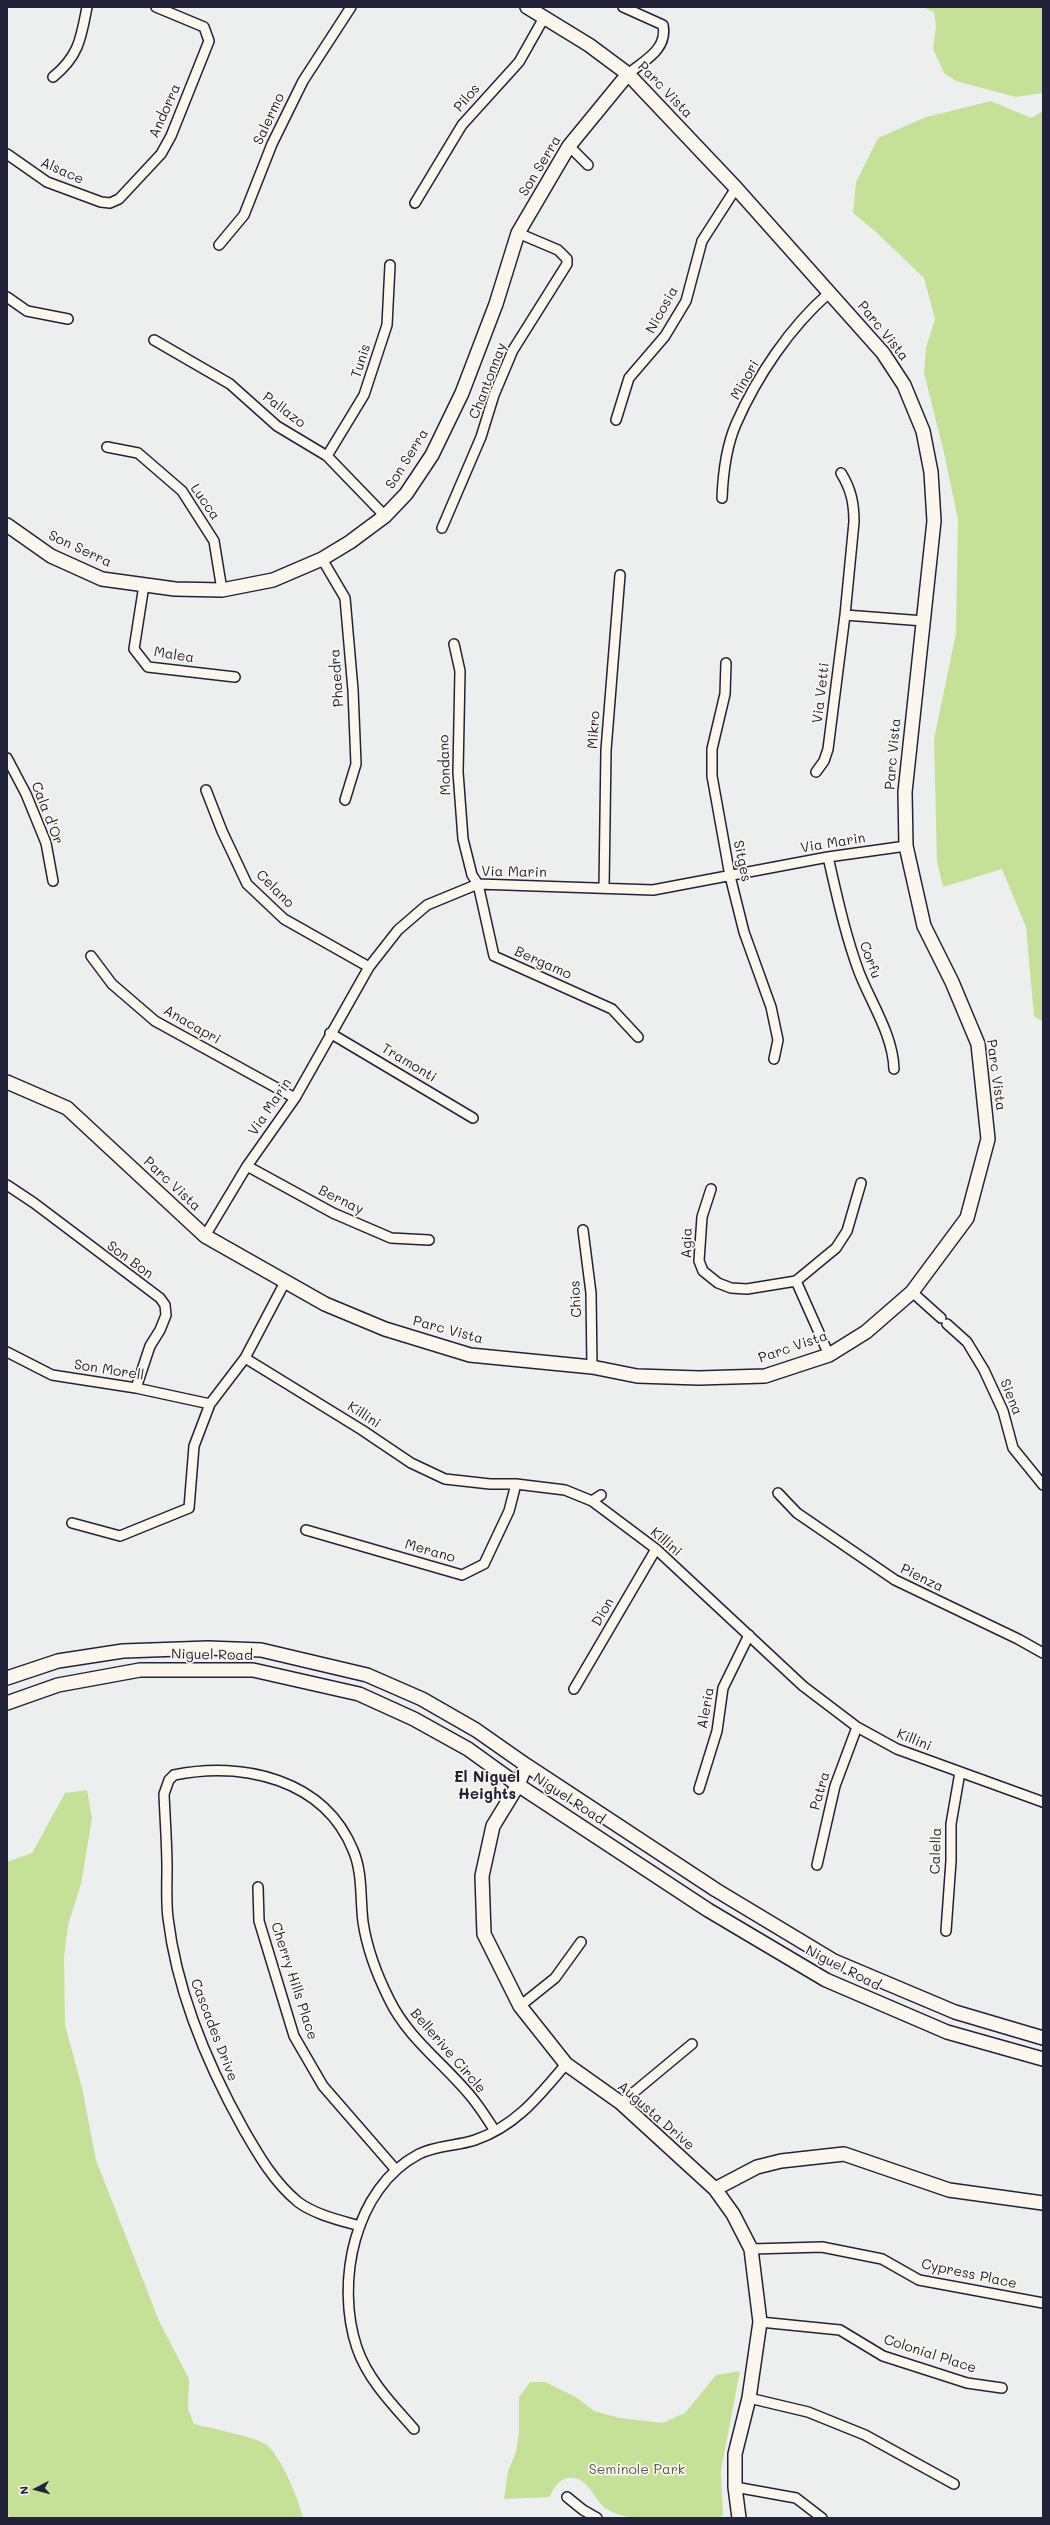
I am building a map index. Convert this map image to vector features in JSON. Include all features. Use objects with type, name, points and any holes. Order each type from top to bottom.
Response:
[{"type":"street","points":[[53,77],[68,65],[75,54],[81,40],[87,7]]},
{"type":"street","points":[[156,7],[166,9]]},
{"type":"street","name":"Salermo","points":[[219,245],[244,215],[272,144],[303,81],[351,7]]},
{"type":"street","name":"Parc Vista","points":[[7,1082],[68,1108],[205,1236],[326,1304],[385,1328],[470,1355],[592,1367],[637,1376],[700,1378],[765,1376],[829,1355],[866,1332],[912,1292],[967,1218],[988,1139],[978,1044],[952,982],[924,926],[906,846],[905,792],[934,521],[931,472],[923,431],[904,385],[883,353],[736,188],[628,74],[545,16],[527,7]]},
{"type":"street","points":[[623,7],[663,25],[665,36],[661,46],[628,74]]},
{"type":"street","name":"Andorra","points":[[110,203],[119,199],[161,154],[171,136],[209,41],[208,34],[204,27],[166,9]]},
{"type":"street","name":"Pilos","points":[[415,203],[458,131],[481,102],[518,62],[545,16]]},
{"type":"street","name":"Son Serra","points":[[8,528],[51,556],[102,579],[175,589],[222,590],[274,580],[322,559],[385,516],[406,494],[432,455],[462,393],[496,304],[518,233],[569,146],[628,74]]},
{"type":"street","points":[[569,146],[588,165]]},
{"type":"street","name":"Alsace","points":[[7,154],[47,182],[101,202],[110,203]]},
{"type":"street","name":"Nicosia","points":[[616,420],[629,378],[665,336],[686,301],[702,241],[736,188]]},
{"type":"street","name":"Chantonnay","points":[[442,528],[481,437],[494,395],[513,350],[567,264],[567,259],[558,250],[518,233]]},
{"type":"street","name":"Tunis","points":[[327,456],[364,395],[383,339],[387,324],[390,265]]},
{"type":"street","name":"Minori","points":[[722,498],[728,448],[736,424],[764,374],[790,334],[811,309],[829,292]]},
{"type":"street","points":[[7,297],[27,311],[68,319]]},
{"type":"street","name":"Pallazo","points":[[154,340],[230,384],[277,426],[327,456],[385,516]]},
{"type":"street","name":"Lucca","points":[[107,447],[138,454],[182,491],[214,541],[222,590]]},
{"type":"street","name":"Via Vetti","points":[[816,772],[824,761],[828,749],[846,615],[854,506],[850,488],[841,473]]},
{"type":"street","name":"Phaedra","points":[[322,559],[345,598],[353,690],[356,764],[345,800]]},
{"type":"street","name":"Mikro","points":[[604,888],[606,750],[620,574]]},
{"type":"street","name":"Malea","points":[[144,585],[134,649],[148,667],[235,677]]},
{"type":"street","points":[[846,615],[924,621]]},
{"type":"street","name":"Mondano","points":[[454,644],[460,671],[458,772],[463,839],[472,876],[478,884]]},
{"type":"street","name":"Sitges","points":[[726,663],[725,694],[712,749],[712,776],[730,876],[744,932],[771,1007],[778,1040],[774,1059]]},
{"type":"street","name":"Cala d'Or","points":[[7,758],[26,794],[46,843],[53,881]]},
{"type":"street","name":"Celano","points":[[206,790],[222,831],[247,884],[284,919],[369,967]]},
{"type":"street","name":"Via Marin","points":[[205,1236],[247,1166],[295,1098],[330,1033],[369,967],[398,930],[427,905],[478,884],[654,890],[828,857],[906,846]]},
{"type":"street","name":"Corfu","points":[[828,857],[848,938],[863,984],[890,1045],[894,1069]]},
{"type":"street","name":"Bergamo","points":[[478,884],[494,956],[612,1009],[638,1037]]},
{"type":"street","name":"Anacapri","points":[[91,956],[112,984],[156,1021],[295,1098]]},
{"type":"street","name":"Tramonti","points":[[330,1033],[473,1118]]},
{"type":"street","name":"Bernay","points":[[247,1166],[333,1213],[391,1238],[429,1240]]},
{"type":"street","points":[[829,1355],[796,1281],[836,1248],[847,1231],[861,1183]]},
{"type":"street","name":"Son Bon","points":[[7,1185],[34,1203],[160,1298],[164,1305],[164,1320],[150,1346],[136,1388]]},
{"type":"street","name":"Agia","points":[[711,1189],[702,1217],[699,1261],[703,1271],[718,1283],[731,1288],[747,1289],[796,1281]]},
{"type":"street","name":"Chios","points":[[583,1230],[591,1293],[592,1367]]},
{"type":"street","points":[[72,1523],[120,1536],[190,1508],[194,1446],[210,1404],[245,1358],[285,1282]]},
{"type":"street","name":"Siena","points":[[912,1292],[967,1342],[984,1370],[1003,1411],[1014,1448],[1043,1485]]},
{"type":"street","name":"Son Morell","points":[[7,1352],[52,1374],[136,1388],[210,1404]]},
{"type":"street","name":"Killini","points":[[245,1358],[362,1430],[411,1463],[445,1479],[490,1484],[516,1484],[566,1490],[592,1501],[656,1549],[803,1686],[857,1727],[898,1749],[1043,1802]]},
{"type":"street","name":"Merano","points":[[306,1530],[462,1575],[484,1564],[510,1511],[516,1484]]},
{"type":"street","name":"Pienza","points":[[778,1493],[797,1513],[895,1580],[1018,1639],[1043,1654]]},
{"type":"street","points":[[592,1501],[601,1495]]},
{"type":"street","name":"Dion","points":[[574,1689],[656,1549]]},
{"type":"street","name":"Aleria","points":[[699,1789],[717,1731],[723,1688],[749,1635]]},
{"type":"street","name":"Niguel Road","points":[[7,1678],[58,1661],[123,1651],[208,1648],[261,1650],[367,1675],[422,1699],[476,1730],[526,1765],[716,1890],[834,1961],[955,2012],[1043,2038]]},
{"type":"street","name":"Niguel Road","points":[[8,1698],[58,1685],[140,1670],[253,1670],[359,1694],[414,1719],[468,1749],[518,1785],[708,1910],[826,1980],[948,2032],[1043,2060]]},
{"type":"street","name":"Patra","points":[[817,1865],[835,1786],[857,1727]]},
{"type":"street","name":"Augusta Drive","points":[[526,1765],[518,1785],[494,1826],[482,1876],[484,1934],[520,2006],[566,2064],[621,2103],[715,2189],[734,2214],[751,2249],[760,2322],[749,2398],[735,2454],[735,2487],[739,2518]]},
{"type":"street","name":"Calella","points":[[946,1931],[951,1861],[951,1824],[960,1772]]},
{"type":"street","name":"Bellerive Circle","points":[[168,1780],[174,1776],[203,1773],[265,1775],[290,1784],[316,1799],[338,1822],[354,1851],[361,1884],[365,1929],[374,1965],[390,2001],[409,2031],[472,2098],[495,2131]]},
{"type":"street","name":"Cascades Drive","points":[[168,1780],[164,1794],[168,1916],[174,1956],[182,1989],[207,2058],[221,2089],[264,2165],[281,2186],[299,2202],[319,2214],[360,2226]]},
{"type":"street","name":"Cherry Hills Place","points":[[258,1887],[260,1921],[294,2036],[323,2086],[396,2170]]},
{"type":"street","points":[[520,2006],[555,1978],[581,1942]]},
{"type":"street","points":[[621,2103],[692,2044]]},
{"type":"street","points":[[414,2429],[373,2380],[357,2350],[350,2322],[348,2290],[360,2226],[373,2196],[396,2170],[420,2154],[444,2145],[474,2140],[495,2131],[515,2119],[531,2105],[566,2064]]},
{"type":"street","points":[[715,2189],[757,2167],[781,2161],[844,2154],[949,2190],[1043,2203]]},
{"type":"street","name":"Cypress Place","points":[[751,2249],[822,2247],[882,2259],[919,2280],[1043,2303]]},
{"type":"street","name":"Colonial Place","points":[[760,2322],[840,2330],[883,2356],[967,2383],[1002,2388]]},
{"type":"street","points":[[749,2398],[808,2412],[865,2435],[954,2484]]},
{"type":"street","points":[[735,2487],[796,2498],[822,2518]]},
{"type":"street","points":[[567,2497],[583,2510],[597,2518]]},
{"type":"green space","points":[[922,7],[1043,7],[1043,93],[1016,97],[956,81],[944,73],[933,49],[936,26],[934,12]]},
{"type":"green space","points":[[991,101],[1031,118],[1043,111],[1043,1022],[1034,1016],[1026,927],[1002,869],[943,887],[937,862],[934,739],[956,633],[958,519],[944,453],[924,373],[926,348],[935,319],[924,278],[876,232],[853,213],[856,182],[878,138],[926,117]]},
{"type":"green space","points":[[87,1790],[92,1818],[81,1884],[68,1925],[64,1957],[65,2025],[82,2088],[96,2160],[159,2321],[189,2379],[188,2409],[194,2424],[255,2439],[268,2446],[279,2461],[289,2480],[298,2500],[303,2518],[10,2518],[7,2512],[7,1862],[32,1853],[65,1793]]},
{"type":"green space","name":"Seminole Park","points":[[740,2371],[721,2470],[723,2515],[718,2518],[646,2519],[618,2514],[603,2506],[584,2483],[573,2478],[561,2480],[553,2490],[550,2497],[504,2499],[508,2471],[516,2452],[519,2432],[519,2397],[530,2382],[545,2382],[576,2397],[594,2411],[620,2418],[663,2423],[685,2413],[716,2375]]},
{"type":"district","name":"El Niguel Heights","points":[[487,1786]]}]
